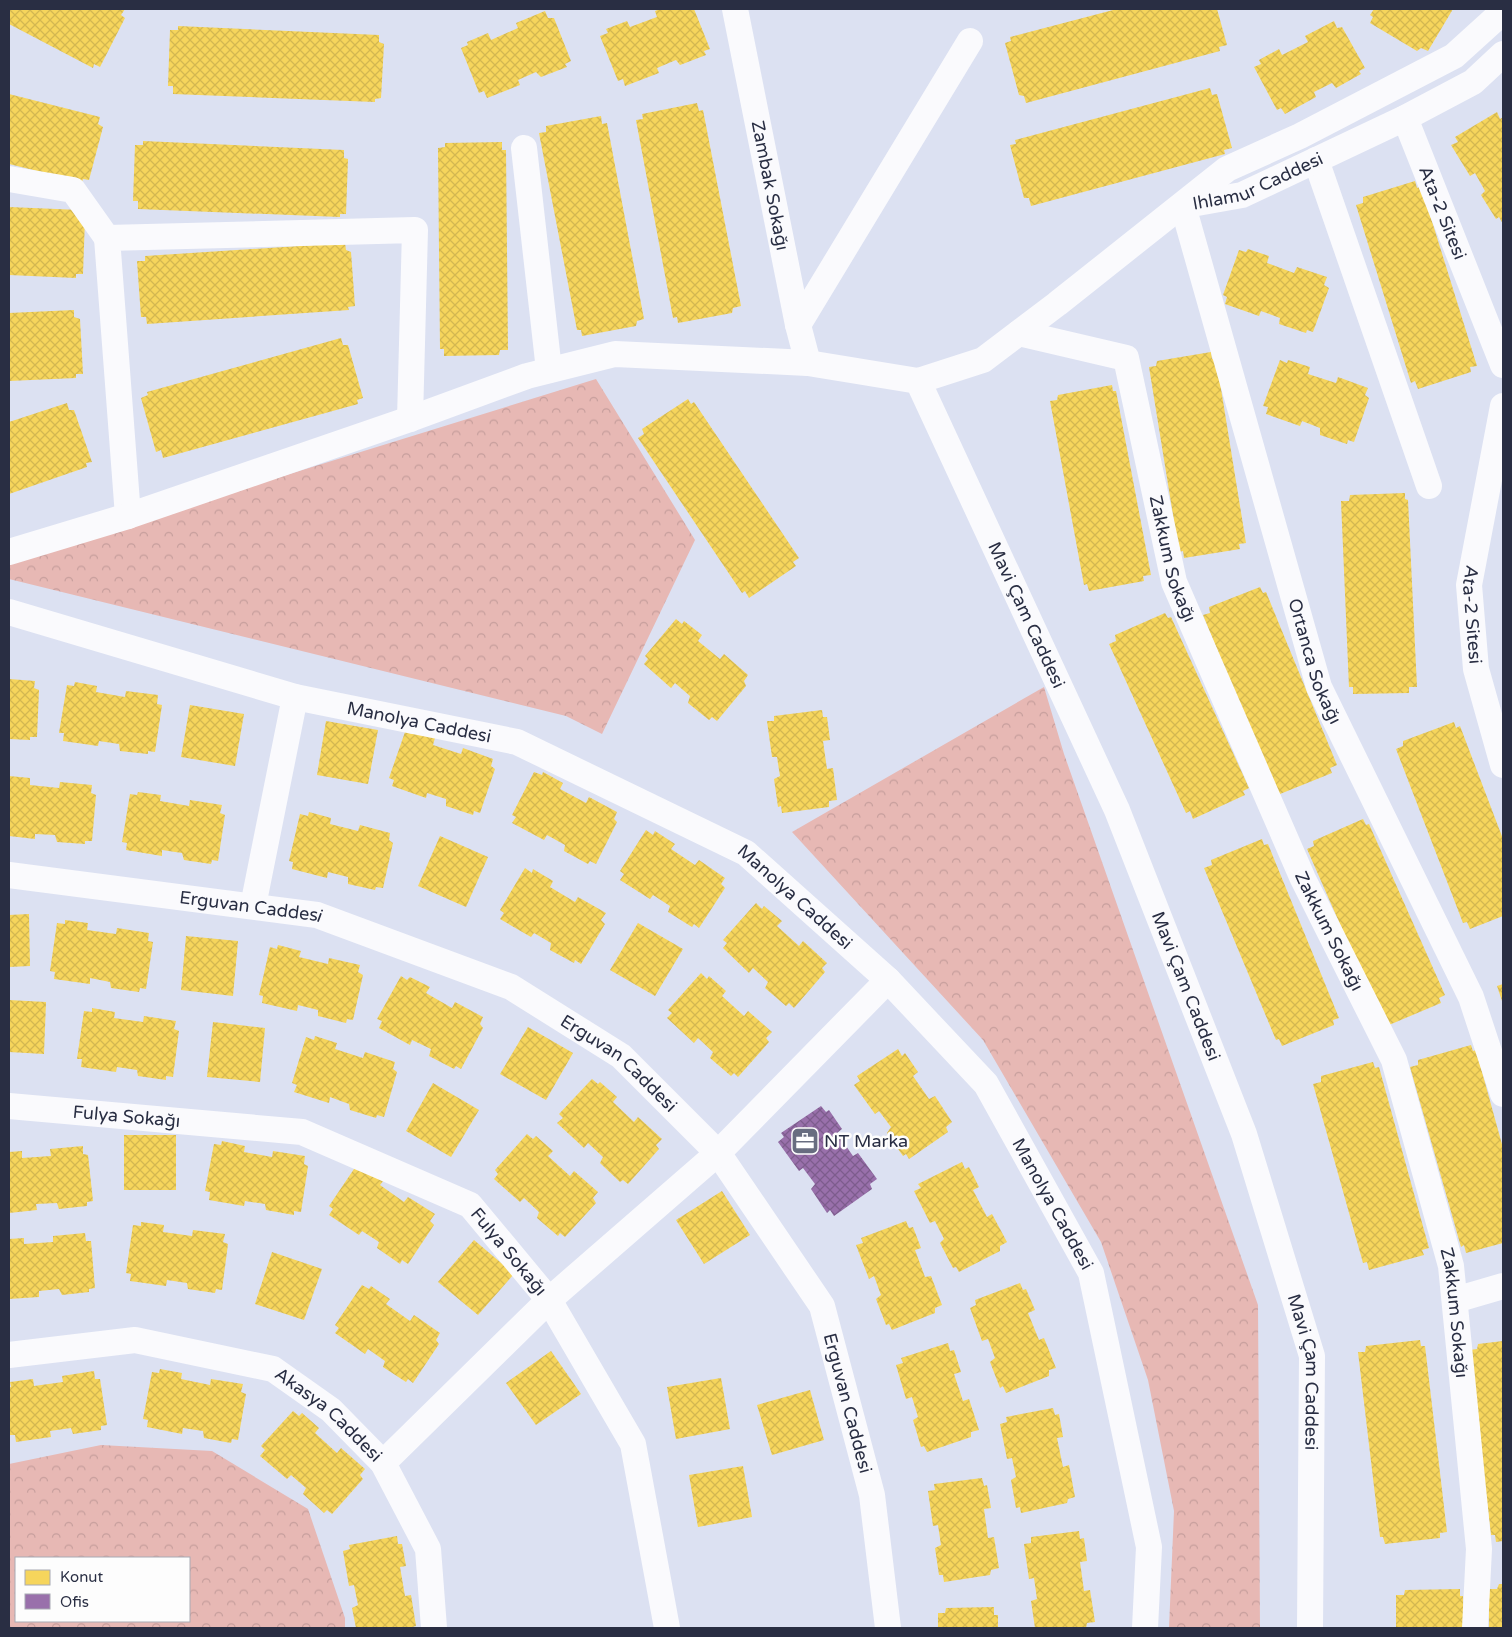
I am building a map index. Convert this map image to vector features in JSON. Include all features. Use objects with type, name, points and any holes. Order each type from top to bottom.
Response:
[{"type":"street","name":"Zambak Sokağı","points":[[735,9],[798,325],[808,363]]},
{"type":"street","points":[[1183,206],[1228,169],[1300,136],[1454,56],[1497,17],[1501,9]]},
{"type":"street","points":[[798,325],[970,41]]},
{"type":"street","name":"Ihlamur Caddesi","points":[[918,382],[983,360],[1183,206],[1242,195],[1405,118],[1473,82],[1503,54]]},
{"type":"street","name":"Ata-2 Sitesi","points":[[1405,118],[1503,365]]},
{"type":"street","points":[[524,148],[549,370]]},
{"type":"street","points":[[1316,160],[1429,486]]},
{"type":"street","points":[[9,179],[73,190],[107,238],[128,516]]},
{"type":"street","name":"Ortanca Sokağı","points":[[1183,206],[1319,687],[1471,997],[1503,1094]]},
{"type":"street","points":[[107,238],[415,230],[410,419]]},
{"type":"street","name":"Zakkum Sokağı","points":[[1018,333],[1126,358],[1174,582],[1303,879],[1394,1060],[1451,1266],[1479,1550],[1476,1628]]},
{"type":"street","points":[[9,552],[128,516],[410,419],[527,376],[615,354],[808,363],[918,382]]},
{"type":"street","name":"Mavi Çam Caddesi","points":[[918,382],[1117,810],[1244,1134],[1312,1356],[1310,1628]]},
{"type":"street","name":"Ata-2 Sitesi","points":[[1503,406],[1469,585],[1476,669],[1503,764]]},
{"type":"street","name":"Manolya Caddesi","points":[[9,612],[295,697],[516,742],[746,854],[888,980],[986,1084],[1092,1273],[1149,1547],[1145,1628]]},
{"type":"street","points":[[253,906],[295,697]]},
{"type":"street","name":"Erguvan Caddesi","points":[[9,875],[317,915],[511,987],[621,1056],[718,1153],[822,1306],[872,1495],[888,1628]]},
{"type":"street","points":[[383,1463],[549,1300],[718,1153],[888,980]]},
{"type":"street","name":"Fulya Sokağı","points":[[9,1106],[302,1132],[470,1205],[549,1300],[633,1444],[667,1628]]},
{"type":"street","points":[[1455,1300],[1503,1286]]},
{"type":"street","name":"Akasya Caddesi","points":[[9,1355],[136,1340],[273,1369],[330,1410],[383,1463],[428,1549],[434,1628]]},
{"type":"green space","points":[[596,379],[695,540],[602,734],[566,716],[9,579],[9,561]]},
{"type":"green space","points":[[1044,687],[1064,754],[1258,1305],[1260,1628],[1169,1628],[1174,1511],[1148,1380],[1101,1242],[983,1040],[792,832]]},
{"type":"green space","points":[[101,1445],[212,1451],[308,1509],[345,1618],[345,1628],[9,1628],[9,1464]]},
{"type":"building: Konut","points":[[9,9],[125,9],[121,15],[125,18],[100,67],[94,64],[93,68],[9,24]]},
{"type":"building: Konut","points":[[660,9],[694,9],[710,49],[704,51],[706,55],[680,65],[676,60],[657,68],[659,73],[625,86],[623,79],[618,81],[600,36],[608,33],[606,29],[627,21],[630,27],[657,17],[655,11]]},
{"type":"building: Konut","points":[[1117,9],[1217,9],[1227,45],[1219,47],[1220,51],[1026,103],[1024,96],[1019,95],[1005,43],[1011,41],[1010,37]]},
{"type":"building: Konut","points":[[1374,9],[1453,9],[1428,51],[1421,48],[1417,51],[1370,23],[1373,17],[1370,15]]},
{"type":"building: Konut","points":[[545,11],[548,18],[554,18],[571,61],[565,64],[567,67],[541,77],[536,72],[518,80],[520,85],[487,98],[484,91],[479,93],[461,48],[468,45],[467,42],[488,33],[491,40],[518,28],[516,23]]},
{"type":"building: Konut","points":[[1334,21],[1337,28],[1342,27],[1365,68],[1359,71],[1361,74],[1336,88],[1332,83],[1314,92],[1316,97],[1285,114],[1281,108],[1277,110],[1254,67],[1261,64],[1259,60],[1279,49],[1282,55],[1308,42],[1305,36]]},
{"type":"building: Konut","points":[[178,26],[379,35],[379,42],[384,44],[381,98],[375,99],[375,102],[173,94],[173,86],[168,86],[170,30],[178,30]]},
{"type":"building: Konut","points":[[1210,88],[1212,95],[1217,94],[1232,148],[1224,150],[1225,154],[1031,206],[1029,198],[1024,198],[1010,145],[1016,144],[1015,140]]},
{"type":"building: Konut","points":[[9,94],[100,117],[98,124],[103,127],[89,180],[83,179],[82,182],[9,164]]},
{"type":"building: Konut","points":[[697,103],[699,111],[703,110],[741,306],[733,308],[732,313],[678,323],[677,317],[673,318],[636,120],[643,119],[642,114]]},
{"type":"building: Konut","points":[[1497,112],[1500,119],[1503,117],[1503,224],[1499,217],[1496,219],[1481,195],[1485,191],[1475,173],[1470,176],[1451,145],[1458,142],[1455,137]]},
{"type":"building: Konut","points":[[601,116],[602,124],[607,123],[644,319],[637,321],[636,326],[582,336],[581,330],[577,330],[539,133],[546,132],[546,126]]},
{"type":"building: Konut","points":[[143,141],[344,150],[344,158],[348,159],[346,214],[340,214],[340,217],[138,209],[138,201],[133,201],[135,145],[143,145]]},
{"type":"building: Konut","points":[[502,142],[502,150],[506,150],[508,350],[500,350],[499,355],[444,356],[444,349],[440,349],[438,148],[445,147],[445,143]]},
{"type":"building: Konut","points":[[1415,181],[1417,188],[1421,186],[1477,366],[1470,367],[1471,372],[1418,389],[1415,381],[1411,383],[1356,205],[1363,203],[1363,197]]},
{"type":"building: Konut","points":[[9,207],[80,210],[85,219],[83,274],[76,274],[76,278],[9,275]]},
{"type":"building: Konut","points":[[345,243],[346,250],[351,252],[355,306],[348,307],[349,310],[147,324],[146,317],[141,317],[137,261],[145,261],[145,256]]},
{"type":"building: Konut","points":[[1248,249],[1269,256],[1267,263],[1294,273],[1297,267],[1327,277],[1324,285],[1329,288],[1313,332],[1307,330],[1306,333],[1279,324],[1280,318],[1261,311],[1259,316],[1225,304],[1227,297],[1223,295],[1239,250],[1246,252]]},
{"type":"building: Konut","points":[[74,310],[74,317],[80,319],[83,374],[76,374],[76,378],[9,381],[9,313]]},
{"type":"building: Konut","points":[[341,338],[343,345],[348,345],[363,398],[357,400],[358,404],[163,458],[161,450],[156,452],[141,398],[148,395],[147,392]]},
{"type":"building: Konut","points":[[1211,352],[1212,359],[1216,358],[1246,543],[1239,544],[1240,549],[1184,558],[1183,551],[1179,552],[1149,367],[1156,366],[1157,361]]},
{"type":"building: Konut","points":[[1280,360],[1287,363],[1288,360],[1310,367],[1308,374],[1336,383],[1338,377],[1368,388],[1365,395],[1369,398],[1354,442],[1348,440],[1347,444],[1320,435],[1320,428],[1302,421],[1300,426],[1266,414],[1268,407],[1263,406]]},
{"type":"building: Konut","points":[[1112,385],[1113,391],[1116,391],[1151,575],[1143,576],[1144,581],[1089,591],[1087,584],[1084,585],[1050,401],[1057,400],[1058,395]]},
{"type":"building: Konut","points":[[688,399],[691,404],[694,402],[799,558],[793,562],[796,566],[749,598],[745,591],[742,593],[638,438],[644,434],[642,429]]},
{"type":"building: Konut","points":[[67,403],[69,410],[74,410],[92,462],[86,463],[87,467],[9,494],[9,422]]},
{"type":"building: Konut","points":[[1405,493],[1405,499],[1408,500],[1417,687],[1409,687],[1409,693],[1353,694],[1353,687],[1349,687],[1341,501],[1349,501],[1350,495]]},
{"type":"building: Konut","points":[[1260,587],[1263,593],[1266,592],[1337,765],[1330,768],[1332,773],[1280,794],[1273,788],[1203,615],[1210,613],[1209,607]]},
{"type":"building: Konut","points":[[1165,613],[1168,618],[1171,617],[1249,788],[1243,791],[1245,795],[1193,819],[1190,811],[1186,813],[1109,644],[1116,641],[1115,635]]},
{"type":"building: Konut","points":[[676,619],[682,624],[684,621],[702,635],[698,641],[720,659],[724,654],[748,675],[744,681],[746,686],[717,721],[712,717],[709,720],[688,703],[690,696],[675,683],[671,688],[644,664],[648,659],[645,656]]},
{"type":"building: Konut","points":[[9,679],[35,681],[34,688],[39,690],[37,737],[30,737],[30,740],[9,739]]},
{"type":"building: Konut","points":[[75,682],[97,686],[96,692],[125,697],[126,691],[158,695],[157,704],[162,705],[155,752],[148,751],[148,754],[120,751],[119,744],[99,741],[98,746],[63,741],[64,733],[59,733],[67,685],[74,686]]},
{"type":"building: Konut","points":[[190,705],[244,714],[235,766],[181,757]]},
{"type":"building: Konut","points":[[822,710],[823,717],[827,717],[830,740],[823,741],[827,769],[833,768],[837,800],[829,801],[829,807],[782,813],[781,806],[778,807],[774,779],[780,776],[777,757],[772,757],[767,721],[774,721],[774,716]]},
{"type":"building: Konut","points":[[326,721],[378,730],[368,784],[317,775]]},
{"type":"building: Konut","points":[[1454,722],[1456,728],[1460,726],[1503,839],[1503,916],[1470,929],[1467,922],[1463,923],[1396,749],[1403,746],[1403,741]]},
{"type":"building: Konut","points":[[414,731],[435,738],[433,745],[461,754],[463,748],[493,759],[491,766],[495,769],[480,813],[474,811],[473,815],[446,806],[446,799],[427,793],[426,798],[392,786],[394,780],[389,778],[405,732],[412,734]]},
{"type":"building: Konut","points":[[534,772],[542,775],[543,772],[563,783],[560,789],[586,803],[589,797],[617,812],[614,819],[617,822],[596,864],[590,861],[588,864],[564,851],[565,845],[547,835],[544,840],[512,823],[516,817],[512,815]]},
{"type":"building: Konut","points":[[9,776],[30,778],[30,785],[59,788],[60,782],[92,785],[91,793],[96,795],[92,841],[85,841],[85,844],[57,842],[55,835],[35,834],[35,839],[9,836]]},
{"type":"building: Konut","points":[[138,792],[161,795],[160,801],[189,806],[190,800],[222,805],[220,813],[225,815],[218,861],[212,860],[211,864],[184,860],[182,853],[162,850],[162,856],[126,850],[127,843],[122,842],[130,794],[137,795]]},
{"type":"building: Konut","points":[[309,812],[331,818],[330,824],[358,831],[360,825],[390,833],[389,840],[393,843],[383,888],[376,887],[375,890],[348,884],[348,877],[328,872],[327,878],[292,869],[293,862],[289,861],[300,814],[308,816]]},
{"type":"building: Konut","points":[[1363,819],[1366,825],[1369,824],[1445,995],[1439,998],[1441,1003],[1389,1025],[1382,1020],[1307,849],[1314,846],[1313,841]]},
{"type":"building: Konut","points":[[646,830],[653,835],[655,831],[675,844],[671,849],[695,865],[699,860],[725,878],[721,884],[725,888],[699,928],[694,924],[692,927],[668,912],[670,906],[653,895],[650,899],[620,880],[624,874],[620,871]]},
{"type":"building: Konut","points":[[440,836],[488,857],[466,907],[418,886]]},
{"type":"building: Konut","points":[[1262,839],[1264,845],[1268,844],[1339,1018],[1333,1020],[1334,1025],[1282,1046],[1279,1039],[1276,1040],[1204,868],[1212,865],[1211,860]]},
{"type":"building: Konut","points":[[525,868],[532,873],[533,869],[553,881],[550,887],[575,902],[578,897],[606,913],[601,920],[605,924],[581,964],[575,960],[574,963],[550,950],[551,943],[534,933],[531,937],[500,919],[504,913],[500,910]]},
{"type":"building: Konut","points":[[756,903],[762,909],[764,906],[782,921],[777,926],[799,946],[803,941],[827,963],[822,968],[825,972],[794,1008],[789,1003],[786,1006],[765,988],[768,982],[753,968],[749,973],[723,948],[727,943],[723,940]]},
{"type":"building: Konut","points":[[29,914],[30,966],[9,967],[9,915]]},
{"type":"building: Konut","points":[[65,920],[88,923],[87,930],[116,934],[117,928],[149,933],[148,941],[153,942],[146,989],[140,988],[139,992],[111,988],[110,982],[90,978],[90,984],[54,979],[55,972],[50,971],[57,923],[65,924]]},
{"type":"building: Konut","points":[[638,923],[683,949],[655,996],[610,970]]},
{"type":"building: Konut","points":[[186,936],[238,941],[233,996],[181,990]]},
{"type":"building: Konut","points":[[278,945],[301,951],[299,957],[328,964],[329,958],[360,965],[358,972],[363,975],[353,1020],[347,1019],[346,1023],[318,1016],[318,1010],[298,1005],[297,1011],[262,1003],[263,996],[259,995],[270,947],[277,949]]},
{"type":"building: Konut","points":[[701,973],[707,979],[709,976],[726,991],[722,996],[744,1016],[748,1011],[772,1032],[766,1038],[769,1042],[738,1077],[734,1073],[731,1076],[710,1058],[713,1052],[698,1038],[694,1043],[667,1018],[672,1013],[668,1010]]},
{"type":"building: Konut","points":[[401,976],[407,980],[410,977],[430,987],[426,993],[452,1008],[455,1002],[483,1017],[480,1024],[483,1028],[461,1069],[456,1066],[454,1069],[429,1056],[431,1049],[412,1040],[410,1045],[379,1028],[382,1021],[377,1019]]},
{"type":"building: Konut","points":[[1503,984],[1503,1004],[1497,986]]},
{"type":"building: Konut","points":[[9,1000],[46,1002],[44,1054],[9,1052]]},
{"type":"building: Konut","points":[[92,1008],[115,1012],[114,1018],[143,1022],[144,1016],[176,1021],[174,1029],[179,1031],[173,1077],[166,1076],[166,1080],[138,1076],[137,1070],[117,1067],[116,1072],[81,1067],[82,1059],[77,1059],[84,1011],[92,1012]]},
{"type":"building: Konut","points":[[213,1022],[265,1028],[260,1082],[207,1077]]},
{"type":"building: Konut","points":[[528,1027],[573,1053],[546,1100],[500,1074]]},
{"type":"building: Konut","points":[[315,1036],[337,1043],[335,1049],[363,1058],[365,1052],[395,1062],[393,1069],[397,1072],[384,1117],[377,1115],[376,1118],[350,1110],[349,1104],[330,1097],[329,1103],[294,1092],[297,1085],[292,1083],[306,1037],[314,1040]]},
{"type":"building: Konut","points":[[1471,1045],[1473,1051],[1476,1050],[1503,1148],[1503,1243],[1466,1253],[1464,1245],[1461,1247],[1410,1067],[1418,1065],[1418,1060]]},
{"type":"building: Konut","points":[[898,1049],[902,1056],[905,1053],[918,1072],[913,1076],[929,1099],[935,1096],[952,1122],[946,1127],[948,1132],[909,1159],[906,1154],[903,1156],[887,1133],[891,1127],[879,1111],[875,1114],[854,1085],[860,1081],[857,1076]]},
{"type":"building: Konut","points":[[1373,1062],[1375,1068],[1379,1067],[1429,1248],[1422,1250],[1424,1255],[1369,1270],[1367,1262],[1363,1263],[1313,1084],[1321,1082],[1321,1076]]},
{"type":"building: Konut","points":[[592,1079],[598,1084],[600,1082],[617,1097],[613,1102],[634,1122],[638,1117],[662,1139],[656,1145],[659,1149],[628,1184],[623,1180],[620,1182],[600,1163],[603,1157],[588,1143],[584,1148],[557,1123],[563,1118],[559,1114]]},
{"type":"building: Konut","points":[[433,1083],[479,1110],[451,1157],[406,1131]]},
{"type":"building: Konut","points":[[527,1134],[533,1139],[536,1136],[553,1151],[548,1156],[570,1176],[574,1171],[598,1192],[593,1198],[596,1203],[565,1237],[560,1233],[558,1236],[537,1218],[539,1212],[524,1198],[520,1202],[494,1179],[498,1174],[495,1170]]},
{"type":"building: Konut","points":[[124,1135],[176,1135],[176,1190],[124,1190]]},
{"type":"building: Konut","points":[[222,1141],[245,1146],[244,1152],[272,1157],[273,1151],[305,1156],[304,1164],[308,1166],[301,1212],[294,1211],[294,1215],[266,1210],[265,1204],[245,1201],[244,1206],[209,1200],[210,1192],[205,1191],[214,1144],[221,1145]]},
{"type":"building: Konut","points":[[83,1146],[83,1154],[88,1155],[93,1201],[87,1202],[87,1206],[59,1209],[57,1203],[36,1204],[37,1210],[9,1213],[9,1152],[22,1151],[22,1158],[51,1156],[50,1149]]},
{"type":"building: Konut","points":[[962,1162],[965,1169],[969,1167],[979,1187],[973,1190],[987,1217],[992,1214],[1007,1242],[1000,1246],[1000,1251],[959,1272],[956,1267],[953,1268],[940,1243],[944,1239],[935,1221],[930,1223],[914,1191],[921,1188],[918,1184]]},
{"type":"building: Konut","points":[[356,1166],[384,1180],[380,1185],[404,1202],[408,1197],[435,1214],[430,1221],[434,1225],[408,1264],[402,1260],[400,1264],[377,1248],[379,1242],[362,1231],[359,1235],[329,1215],[333,1209],[329,1206]]},
{"type":"building: Konut","points":[[722,1191],[750,1235],[704,1264],[676,1220]]},
{"type":"building: Konut","points":[[906,1221],[909,1228],[913,1227],[921,1248],[915,1250],[925,1277],[931,1276],[942,1305],[935,1308],[935,1313],[892,1330],[889,1324],[886,1325],[876,1299],[881,1295],[874,1276],[869,1279],[856,1245],[863,1243],[861,1238]]},
{"type":"building: Konut","points":[[141,1222],[164,1225],[163,1232],[192,1236],[193,1230],[225,1234],[223,1242],[228,1244],[222,1290],[216,1289],[215,1293],[188,1289],[187,1283],[167,1280],[166,1286],[130,1281],[131,1274],[126,1273],[133,1225],[141,1226]]},
{"type":"building: Konut","points":[[85,1233],[86,1241],[91,1241],[95,1288],[89,1289],[89,1292],[62,1295],[59,1289],[39,1291],[39,1297],[9,1299],[9,1239],[24,1238],[24,1244],[53,1242],[53,1236]]},
{"type":"building: Konut","points":[[474,1240],[514,1274],[478,1315],[438,1282]]},
{"type":"building: Konut","points":[[272,1252],[322,1269],[304,1320],[255,1304]]},
{"type":"building: Konut","points":[[1020,1283],[1023,1290],[1026,1289],[1035,1310],[1028,1313],[1039,1340],[1044,1338],[1056,1368],[1049,1370],[1049,1376],[1006,1393],[1003,1386],[1000,1388],[990,1362],[995,1358],[988,1339],[982,1341],[970,1308],[976,1305],[975,1300]]},
{"type":"building: Konut","points":[[362,1285],[369,1289],[371,1286],[390,1299],[386,1304],[410,1321],[414,1315],[440,1333],[436,1340],[439,1344],[413,1383],[408,1379],[406,1382],[383,1367],[385,1361],[368,1349],[365,1354],[335,1333],[339,1328],[335,1325]]},
{"type":"building: Konut","points":[[1420,1340],[1421,1346],[1425,1346],[1447,1532],[1440,1533],[1440,1538],[1385,1544],[1383,1537],[1380,1537],[1358,1352],[1365,1352],[1366,1346]]},
{"type":"building: Konut","points":[[1503,1341],[1503,1541],[1496,1542],[1495,1535],[1491,1535],[1469,1350],[1477,1349],[1478,1344]]},
{"type":"building: Konut","points":[[948,1343],[950,1351],[954,1350],[961,1372],[954,1374],[963,1401],[969,1399],[979,1430],[971,1432],[971,1437],[927,1452],[924,1446],[921,1447],[913,1420],[918,1417],[912,1397],[906,1399],[896,1365],[903,1363],[901,1358]]},
{"type":"building: Konut","points":[[551,1351],[581,1394],[536,1425],[506,1383]]},
{"type":"building: Konut","points":[[160,1369],[182,1373],[181,1379],[210,1385],[211,1379],[243,1384],[241,1392],[246,1394],[238,1440],[232,1439],[231,1443],[204,1438],[203,1431],[183,1428],[182,1434],[147,1427],[148,1420],[143,1419],[152,1372],[159,1373]]},
{"type":"building: Konut","points":[[94,1371],[95,1379],[100,1379],[107,1425],[101,1426],[101,1430],[73,1434],[71,1428],[50,1431],[51,1437],[16,1442],[15,1435],[10,1435],[10,1382],[33,1379],[34,1386],[63,1382],[62,1376]]},
{"type":"building: Konut","points":[[721,1378],[730,1429],[676,1439],[667,1387]]},
{"type":"building: Konut","points":[[810,1390],[824,1440],[772,1455],[757,1405]]},
{"type":"building: Konut","points":[[1053,1408],[1055,1415],[1059,1414],[1063,1437],[1057,1438],[1063,1467],[1069,1465],[1075,1497],[1068,1499],[1067,1503],[1021,1513],[1020,1507],[1016,1508],[1011,1480],[1016,1477],[1012,1458],[1007,1459],[1000,1424],[1007,1422],[1006,1417]]},
{"type":"building: Konut","points":[[293,1411],[299,1416],[302,1413],[319,1428],[315,1433],[337,1453],[341,1448],[365,1469],[360,1475],[363,1479],[332,1514],[327,1510],[324,1513],[303,1494],[306,1488],[291,1475],[287,1479],[260,1456],[265,1450],[261,1446]]},
{"type":"building: Konut","points":[[743,1466],[752,1517],[698,1527],[689,1475]]},
{"type":"building: Konut","points":[[982,1478],[984,1486],[987,1485],[991,1508],[984,1509],[988,1538],[994,1537],[999,1568],[991,1570],[990,1575],[944,1582],[943,1575],[939,1575],[935,1548],[941,1545],[938,1525],[933,1526],[928,1491],[935,1490],[934,1484]]},
{"type":"building: Konut","points":[[1079,1531],[1080,1539],[1084,1538],[1087,1561],[1080,1562],[1084,1591],[1090,1590],[1095,1622],[1087,1623],[1086,1628],[1035,1628],[1031,1601],[1037,1599],[1034,1578],[1029,1579],[1024,1544],[1031,1543],[1031,1537]]},
{"type":"building: Konut","points":[[397,1536],[398,1544],[402,1544],[406,1566],[400,1567],[405,1596],[411,1595],[416,1626],[409,1628],[356,1628],[352,1608],[358,1605],[354,1585],[349,1586],[343,1551],[350,1549],[349,1545]]},
{"type":"building: Konut","points":[[1499,1584],[1503,1584],[1503,1628],[1489,1628],[1489,1589],[1497,1589]]},
{"type":"building: Konut","points":[[1460,1589],[1460,1596],[1463,1596],[1464,1628],[1396,1628],[1396,1595],[1404,1595],[1405,1590]]},
{"type":"building: Konut","points":[[994,1607],[994,1615],[998,1615],[998,1628],[938,1628],[938,1613],[945,1613],[946,1608]]},
{"type":"building: Ofis","points":[[821,1106],[826,1112],[829,1110],[842,1129],[837,1133],[853,1156],[858,1153],[877,1179],[870,1184],[872,1189],[834,1216],[830,1210],[827,1213],[811,1189],[815,1184],[803,1168],[799,1171],[778,1142],[784,1137],[781,1133]]},
{"type":"place","name":"NT Marka","points":[[805,1141]]}]
